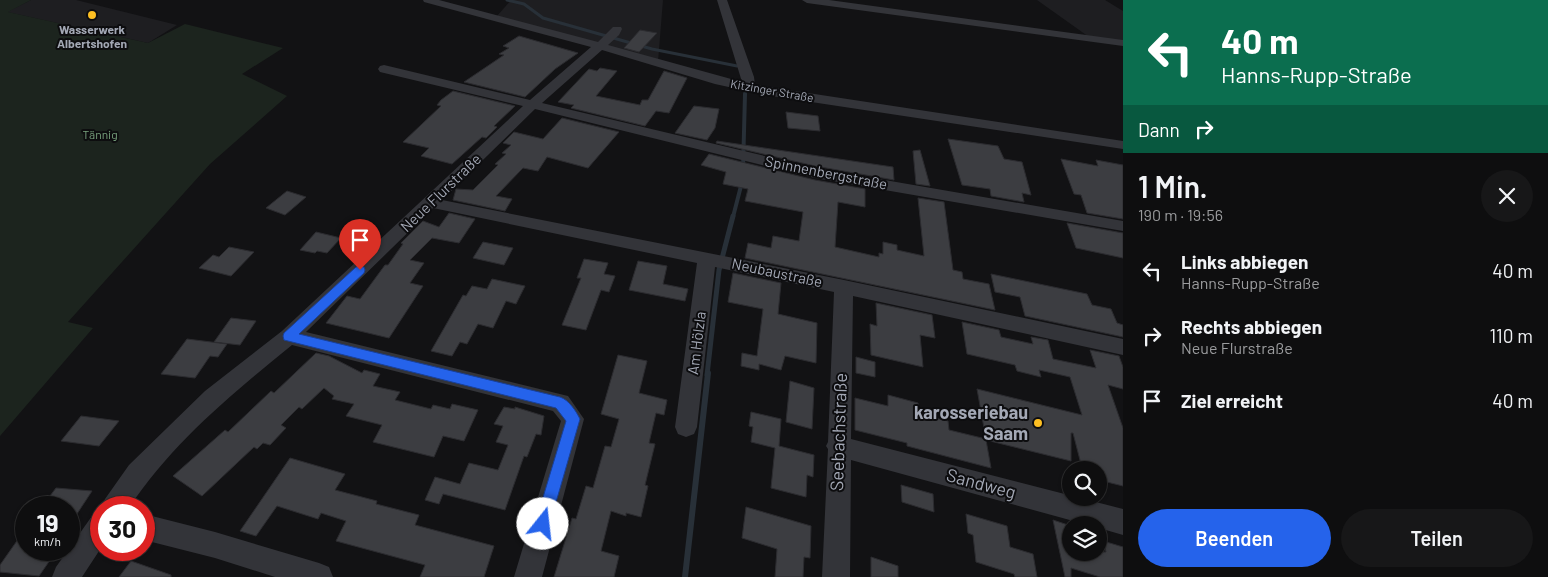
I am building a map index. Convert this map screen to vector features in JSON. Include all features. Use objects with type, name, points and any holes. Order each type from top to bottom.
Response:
[{"type":"street","name":"Kitzinger Straße","points":[[428,0],[602,44],[749,88],[1123,145]]},
{"type":"street","points":[[722,0],[748,77],[749,88]]},
{"type":"street","points":[[808,0],[1123,43]]},
{"type":"street","name":"Neue Flurstraße","points":[[122,496],[138,474],[213,397],[289,336],[533,104],[616,31]]},
{"type":"street","name":"Spinnenbergstraße","points":[[384,69],[814,173],[1123,226]]},
{"type":"street","name":"Neubaustraße","points":[[431,203],[738,264],[1123,348]]},
{"type":"street","name":"Am Hölzla","points":[[686,427],[708,259]]},
{"type":"street","name":"Seebachstraße","points":[[836,577],[838,446],[844,287]]},
{"type":"street","points":[[289,336],[560,403],[573,419],[528,577]]},
{"type":"street","name":"Sandweg","points":[[838,446],[1123,522]]},
{"type":"street","points":[[155,530],[215,545],[319,577]]},
{"type":"street","points":[[66,577],[90,541]]},
{"type":"shaded area","points":[[31,0],[76,0],[177,25],[148,43],[7,12]]},
{"type":"shaded area","points":[[511,0],[663,0],[658,62],[497,16]]},
{"type":"shaded area","points":[[1037,0],[1105,0],[1123,11],[1123,42],[1089,37]]},
{"type":"green space","name":"Tännig","points":[[0,0],[31,0],[8,12],[148,43],[185,24],[283,48],[242,74],[287,96],[210,164],[68,322],[93,328],[0,436]]},
{"type":"building","points":[[640,30],[657,33],[639,52],[624,48]]},
{"type":"building","points":[[519,36],[578,53],[555,69],[525,97],[464,82],[504,55],[499,54],[509,48],[503,46]]},
{"type":"building","points":[[600,68],[617,71],[596,96],[640,105],[642,100],[648,100],[664,71],[687,78],[669,113],[656,111],[645,126],[571,108],[574,105],[558,102],[589,69],[597,71]]},
{"type":"building","points":[[453,91],[515,106],[494,126],[497,127],[486,138],[482,137],[452,164],[421,156],[429,148],[403,142],[441,106],[437,105],[441,100]]},
{"type":"building","points":[[694,106],[719,109],[715,128],[707,140],[675,133]]},
{"type":"building","points":[[786,112],[818,116],[820,131],[788,128]]},
{"type":"building","points":[[562,118],[619,132],[588,168],[547,157],[538,171],[523,168],[496,196],[512,199],[505,211],[453,200],[456,189],[473,190],[498,165],[495,164],[506,154],[502,153],[511,145],[503,143],[514,132],[543,139]]},
{"type":"building","points":[[948,139],[998,146],[1004,159],[1022,162],[1031,195],[1022,193],[1024,202],[991,196],[990,189],[962,185]]},
{"type":"building","points":[[717,141],[893,167],[894,180],[815,166],[716,143]]},
{"type":"building","points":[[920,150],[930,186],[916,184],[913,151]]},
{"type":"building","points":[[709,154],[815,180],[865,189],[865,207],[838,202],[835,247],[879,257],[879,253],[883,254],[883,242],[897,245],[897,250],[924,256],[918,198],[944,202],[953,270],[962,272],[963,279],[989,284],[995,310],[745,258],[748,243],[771,248],[773,236],[799,241],[803,212],[745,201],[748,189],[723,184],[726,172],[701,165]]},
{"type":"building","points":[[1061,159],[1098,166],[1096,160],[1123,165],[1123,219],[1087,213],[1081,195],[1074,194]]},
{"type":"building","points":[[287,191],[306,197],[285,215],[266,208]]},
{"type":"building","points":[[449,213],[475,219],[459,243],[432,238],[410,260],[424,263],[410,283],[423,286],[389,338],[326,323],[347,296],[360,299],[385,265],[388,265],[403,244],[401,243],[423,221],[439,227]]},
{"type":"building","points":[[1067,223],[1123,233],[1123,258],[1076,248]]},
{"type":"building","points":[[316,232],[341,238],[327,253],[300,250]]},
{"type":"building","points":[[483,242],[513,248],[504,265],[473,258]]},
{"type":"building","points":[[229,247],[254,252],[231,276],[199,268],[213,255],[219,257]]},
{"type":"building","points":[[584,259],[608,263],[604,274],[615,276],[609,292],[601,290],[586,330],[562,325],[581,278],[577,278]]},
{"type":"building","points":[[638,261],[667,266],[663,284],[688,289],[685,301],[629,290]]},
{"type":"building","points":[[733,273],[781,283],[778,314],[817,323],[816,363],[785,356],[781,370],[759,364],[759,370],[741,366],[742,353],[757,356],[763,309],[728,302]]},
{"type":"building","points":[[991,274],[1087,294],[1092,305],[1111,309],[1117,323],[1123,325],[1123,337],[1025,316],[1020,297],[995,292]]},
{"type":"building","points":[[492,279],[525,286],[516,304],[506,301],[493,328],[478,324],[467,344],[460,342],[452,356],[431,351],[463,295],[466,296],[472,286],[487,289]]},
{"type":"building","points":[[876,303],[932,315],[935,338],[920,335],[923,367],[871,355],[870,324],[877,326]]},
{"type":"building","points":[[231,318],[256,321],[240,345],[214,342]]},
{"type":"building","points":[[962,322],[999,330],[1001,337],[1033,344],[1031,337],[1048,340],[1053,359],[1096,368],[1090,350],[1119,356],[1123,367],[1123,389],[1108,385],[1123,428],[1123,486],[1107,482],[1107,461],[1080,461],[1073,433],[1071,433],[1071,461],[986,440],[991,468],[855,430],[855,398],[888,406],[888,395],[918,403],[919,414],[948,421],[949,430],[986,439],[977,389],[1082,415],[1070,377],[1039,370],[1041,377],[1017,371],[1015,365],[967,354]]},
{"type":"building","points":[[187,339],[227,344],[218,357],[210,356],[195,378],[161,374]]},
{"type":"building","points":[[316,353],[329,356],[362,373],[364,370],[380,374],[373,386],[400,392],[395,400],[431,409],[433,405],[450,409],[452,404],[478,410],[464,441],[443,436],[434,457],[373,442],[382,425],[346,416],[354,404],[332,399],[334,396],[324,388],[302,409],[299,407],[281,425],[286,428],[270,445],[263,443],[257,449],[254,447],[202,496],[173,476],[225,430],[228,432],[271,391],[274,393]]},
{"type":"building","points":[[618,355],[647,361],[639,393],[667,400],[664,415],[656,413],[649,443],[655,444],[645,485],[648,486],[641,517],[626,513],[626,516],[611,511],[601,551],[619,556],[614,577],[554,577],[572,518],[576,519],[586,486],[593,488],[605,446],[611,447],[619,419],[601,414]]},
{"type":"building","points":[[856,357],[875,362],[875,377],[856,373]]},
{"type":"building","points":[[790,381],[814,388],[812,429],[786,422]]},
{"type":"building","points":[[504,407],[515,409],[515,407],[544,416],[541,435],[536,434],[527,457],[524,456],[505,510],[443,494],[439,504],[425,500],[435,477],[460,484],[469,463],[498,470],[508,445],[496,442],[503,426],[494,424]]},
{"type":"building","points":[[751,412],[781,419],[779,446],[814,455],[813,477],[807,475],[806,497],[771,488],[775,448],[751,442],[753,427],[749,426]]},
{"type":"building","points":[[81,416],[119,421],[99,446],[61,441]]},
{"type":"building","points":[[290,458],[345,474],[335,490],[377,501],[376,504],[419,515],[415,525],[494,546],[484,577],[420,577],[425,565],[336,541],[346,521],[321,513],[318,519],[277,506],[256,536],[240,531]]},
{"type":"building","points":[[901,485],[933,494],[934,512],[902,502]]},
{"type":"building","points":[[56,488],[92,491],[80,509],[80,496],[50,496]]},
{"type":"building","points":[[746,507],[811,526],[810,558],[804,557],[803,577],[775,577],[777,549],[742,538]]},
{"type":"building","points":[[966,514],[1007,526],[1010,547],[1033,554],[1037,577],[1015,577],[1014,574],[976,562],[973,535],[968,533]]},
{"type":"building","points":[[1053,520],[1062,523],[1062,561],[1107,561],[1107,542],[1123,547],[1123,577],[1100,577],[1071,568],[1071,577],[1065,577]]},
{"type":"building","points":[[15,544],[15,561],[49,561],[39,576],[0,572],[0,565]]},
{"type":"building","points":[[871,557],[898,566],[898,577],[871,577]]},
{"type":"building","points":[[131,561],[171,575],[171,577],[119,577]]},
{"type":"waterway","points":[[507,0],[524,4],[543,18],[652,49],[737,66]]},
{"type":"waterway","points":[[743,169],[745,94]]},
{"type":"waterway","points":[[733,217],[742,182]]},
{"type":"waterway","points":[[707,375],[719,270],[733,216]]},
{"type":"waterway","points":[[685,577],[708,373]]},
{"type":"place","name":"Wasserwerk Albertshofen","points":[[92,15]]},
{"type":"place","name":"karosseriebau Saam","points":[[1038,423]]},
{"type":"route","points":[[360,270],[289,336],[560,403],[573,419],[543,524]]}]
